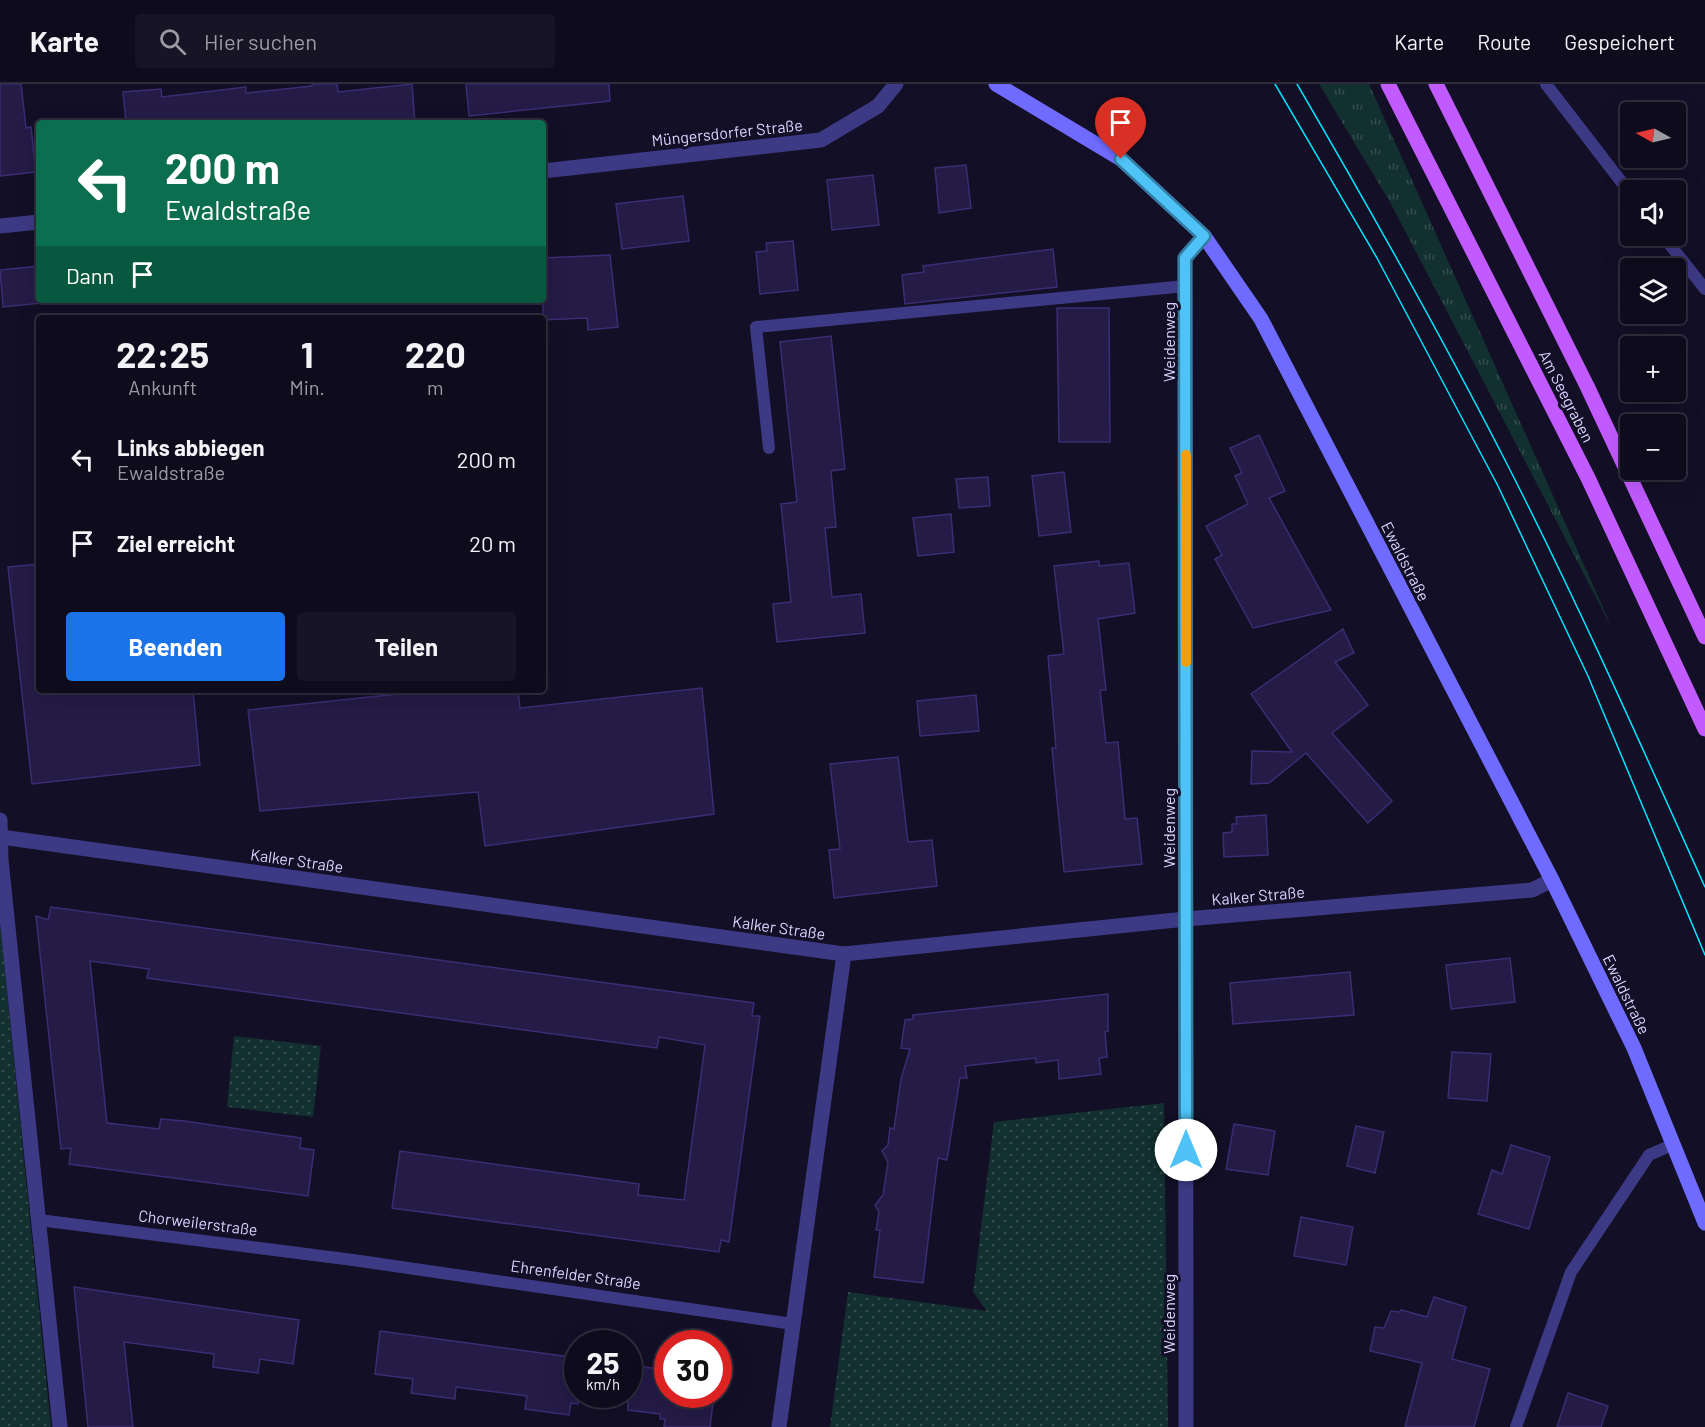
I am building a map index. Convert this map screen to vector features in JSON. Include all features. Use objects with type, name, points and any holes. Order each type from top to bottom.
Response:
[{"type":"main road","name":"Am Seegraben","points":[[1388,84],[1588,478],[1705,729]]},
{"type":"main road","name":"Am Seegraben","points":[[1436,84],[1587,386],[1705,637]]},
{"type":"street","name":"Müngersdorfer Straße","points":[[546,171],[822,140],[878,106],[896,84]]},
{"type":"street","name":"Ewaldstraße","points":[[996,84],[1121,159],[1204,236],[1261,319],[1552,880],[1634,1048],[1705,1222]]},
{"type":"street","points":[[0,226],[36,222]]},
{"type":"street","name":"Weidenweg","points":[[1186,1427],[1185,258],[1204,236]]},
{"type":"street","points":[[0,820],[1,860],[60,1427]]},
{"type":"street","name":"Kalker Straße","points":[[1,837],[844,954],[1186,919],[1532,890],[1552,880]]},
{"type":"street","points":[[779,1427],[844,954]]},
{"type":"lane","points":[[1546,84],[1620,180]]},
{"type":"lane","points":[[1671,246],[1705,289]]},
{"type":"lane","points":[[769,448],[756,327],[1186,286]]},
{"type":"lane","points":[[1515,1427],[1571,1272],[1649,1155],[1674,1144]]},
{"type":"lane","name":"Chorweilerstraße","points":[[39,1220],[353,1260]]},
{"type":"lane","name":"Ehrenfelder Straße","points":[[353,1260],[793,1324]]},
{"type":"green space","points":[[1319,84],[1369,84],[1613,630],[1391,204]]},
{"type":"green space","points":[[0,923],[51,1427],[0,1427]]},
{"type":"green space","points":[[234,1036],[321,1046],[313,1117],[227,1107]]},
{"type":"green space","points":[[1164,1103],[1168,1427],[830,1427],[848,1292],[987,1311],[973,1292],[994,1122]]},
{"type":"building","points":[[0,84],[21,84],[26,128],[31,127],[36,172],[0,176]]},
{"type":"building","points":[[312,84],[337,84],[338,92],[412,84],[415,120],[126,120],[123,92],[161,89],[162,97],[246,87],[246,93],[312,86]]},
{"type":"building","points":[[466,84],[609,84],[610,101],[469,116]]},
{"type":"building","points":[[966,165],[971,208],[939,213],[935,168]]},
{"type":"building","points":[[873,175],[879,225],[832,230],[827,180]]},
{"type":"building","points":[[683,196],[689,241],[622,249],[616,204]]},
{"type":"building","points":[[793,241],[798,290],[760,294],[756,252],[767,251],[766,243]]},
{"type":"building","points":[[1053,249],[1057,287],[905,304],[902,275],[924,272],[923,266]]},
{"type":"building","points":[[610,255],[618,327],[588,330],[587,318],[546,320],[546,315],[543,315],[543,303],[546,303],[546,258]]},
{"type":"building","points":[[36,266],[36,303],[42,303],[3,307],[0,270]]},
{"type":"building","points":[[1057,308],[1109,308],[1110,442],[1059,442]]},
{"type":"building","points":[[831,336],[845,469],[831,471],[836,527],[825,528],[832,597],[861,594],[865,633],[777,642],[773,604],[791,602],[781,504],[797,502],[780,342]]},
{"type":"building","points":[[1259,435],[1285,491],[1269,498],[1331,610],[1253,628],[1215,559],[1222,555],[1206,526],[1248,504],[1235,476],[1242,473],[1230,448]]},
{"type":"building","points":[[1064,472],[1071,532],[1039,536],[1032,476]]},
{"type":"building","points":[[988,477],[990,506],[959,508],[956,479]]},
{"type":"building","points":[[951,514],[954,552],[918,556],[913,518]]},
{"type":"building","points":[[1099,561],[1099,566],[1129,563],[1135,613],[1098,619],[1106,690],[1100,690],[1106,743],[1118,742],[1125,819],[1137,818],[1142,864],[1064,872],[1052,748],[1056,748],[1048,656],[1064,654],[1054,566]]},
{"type":"building","points":[[36,564],[36,693],[193,693],[200,765],[32,784],[8,567]]},
{"type":"building","points":[[1343,629],[1354,653],[1335,662],[1368,705],[1332,733],[1392,801],[1368,823],[1306,753],[1269,783],[1251,784],[1252,751],[1292,752],[1251,694]]},
{"type":"building","points":[[702,688],[714,814],[485,846],[478,792],[260,811],[248,710],[407,693],[518,693],[520,708]]},
{"type":"building","points":[[976,695],[979,731],[920,736],[917,701]]},
{"type":"building","points":[[898,757],[908,842],[932,840],[937,886],[834,898],[829,850],[840,849],[830,764]]},
{"type":"building","points":[[1266,815],[1268,855],[1224,857],[1223,833],[1232,832],[1232,824],[1237,824],[1236,817]]},
{"type":"building","points":[[51,907],[754,1003],[752,1016],[760,1016],[729,1242],[721,1240],[719,1252],[392,1208],[400,1151],[639,1184],[638,1195],[684,1200],[705,1045],[659,1037],[657,1048],[634,1045],[147,978],[149,969],[90,961],[107,1123],[159,1129],[161,1119],[184,1121],[301,1138],[300,1148],[314,1150],[308,1196],[69,1164],[71,1148],[61,1149],[36,916],[48,920]]},
{"type":"building","points":[[1510,958],[1515,1002],[1451,1009],[1446,965]]},
{"type":"building","points":[[1350,972],[1354,1015],[1233,1024],[1230,983]]},
{"type":"building","points":[[1108,994],[1108,1031],[1105,1032],[1107,1057],[1099,1058],[1101,1074],[1059,1079],[1058,1060],[1036,1063],[1036,1058],[965,1066],[967,1078],[960,1078],[947,1160],[938,1158],[923,1283],[874,1277],[880,1230],[876,1230],[879,1212],[875,1205],[883,1195],[888,1162],[882,1151],[888,1145],[890,1128],[894,1129],[901,1079],[910,1049],[901,1048],[905,1020],[913,1019],[913,1015]]},
{"type":"building","points":[[1452,1052],[1491,1054],[1487,1101],[1448,1098]]},
{"type":"building","points":[[1234,1124],[1275,1131],[1268,1175],[1226,1169]]},
{"type":"building","points":[[1356,1126],[1384,1132],[1375,1173],[1347,1166]]},
{"type":"building","points":[[1511,1145],[1550,1157],[1529,1229],[1478,1214],[1492,1170],[1502,1174]]},
{"type":"building","points":[[1301,1217],[1353,1227],[1346,1265],[1294,1256]]},
{"type":"building","points":[[74,1287],[299,1320],[293,1364],[260,1359],[258,1373],[213,1367],[214,1354],[124,1342],[133,1427],[88,1427]]},
{"type":"building","points":[[1434,1297],[1466,1307],[1452,1359],[1490,1369],[1474,1427],[1405,1427],[1422,1363],[1370,1351],[1375,1327],[1384,1328],[1391,1311],[1400,1312],[1401,1310],[1427,1317]]},
{"type":"building","points":[[380,1331],[564,1356],[564,1408],[570,1408],[569,1415],[525,1409],[527,1396],[456,1387],[455,1399],[411,1393],[413,1379],[375,1374]]},
{"type":"building","points":[[642,1367],[654,1368],[654,1408],[712,1408],[710,1427],[664,1427],[665,1419],[660,1419],[660,1414],[628,1410],[628,1408],[642,1408]]},
{"type":"building","points":[[1568,1393],[1608,1406],[1601,1427],[1557,1427]]},
{"type":"tram line","points":[[1275,84],[1377,258],[1498,486],[1588,676],[1705,955]]},
{"type":"tram line","points":[[1297,84],[1405,272],[1507,464],[1584,621],[1705,887]]},
{"type":"slow traffic","points":[[1186,455],[1186,662]]},
{"type":"route","points":[[1121,159],[1204,236],[1185,258],[1186,1150]]}]
